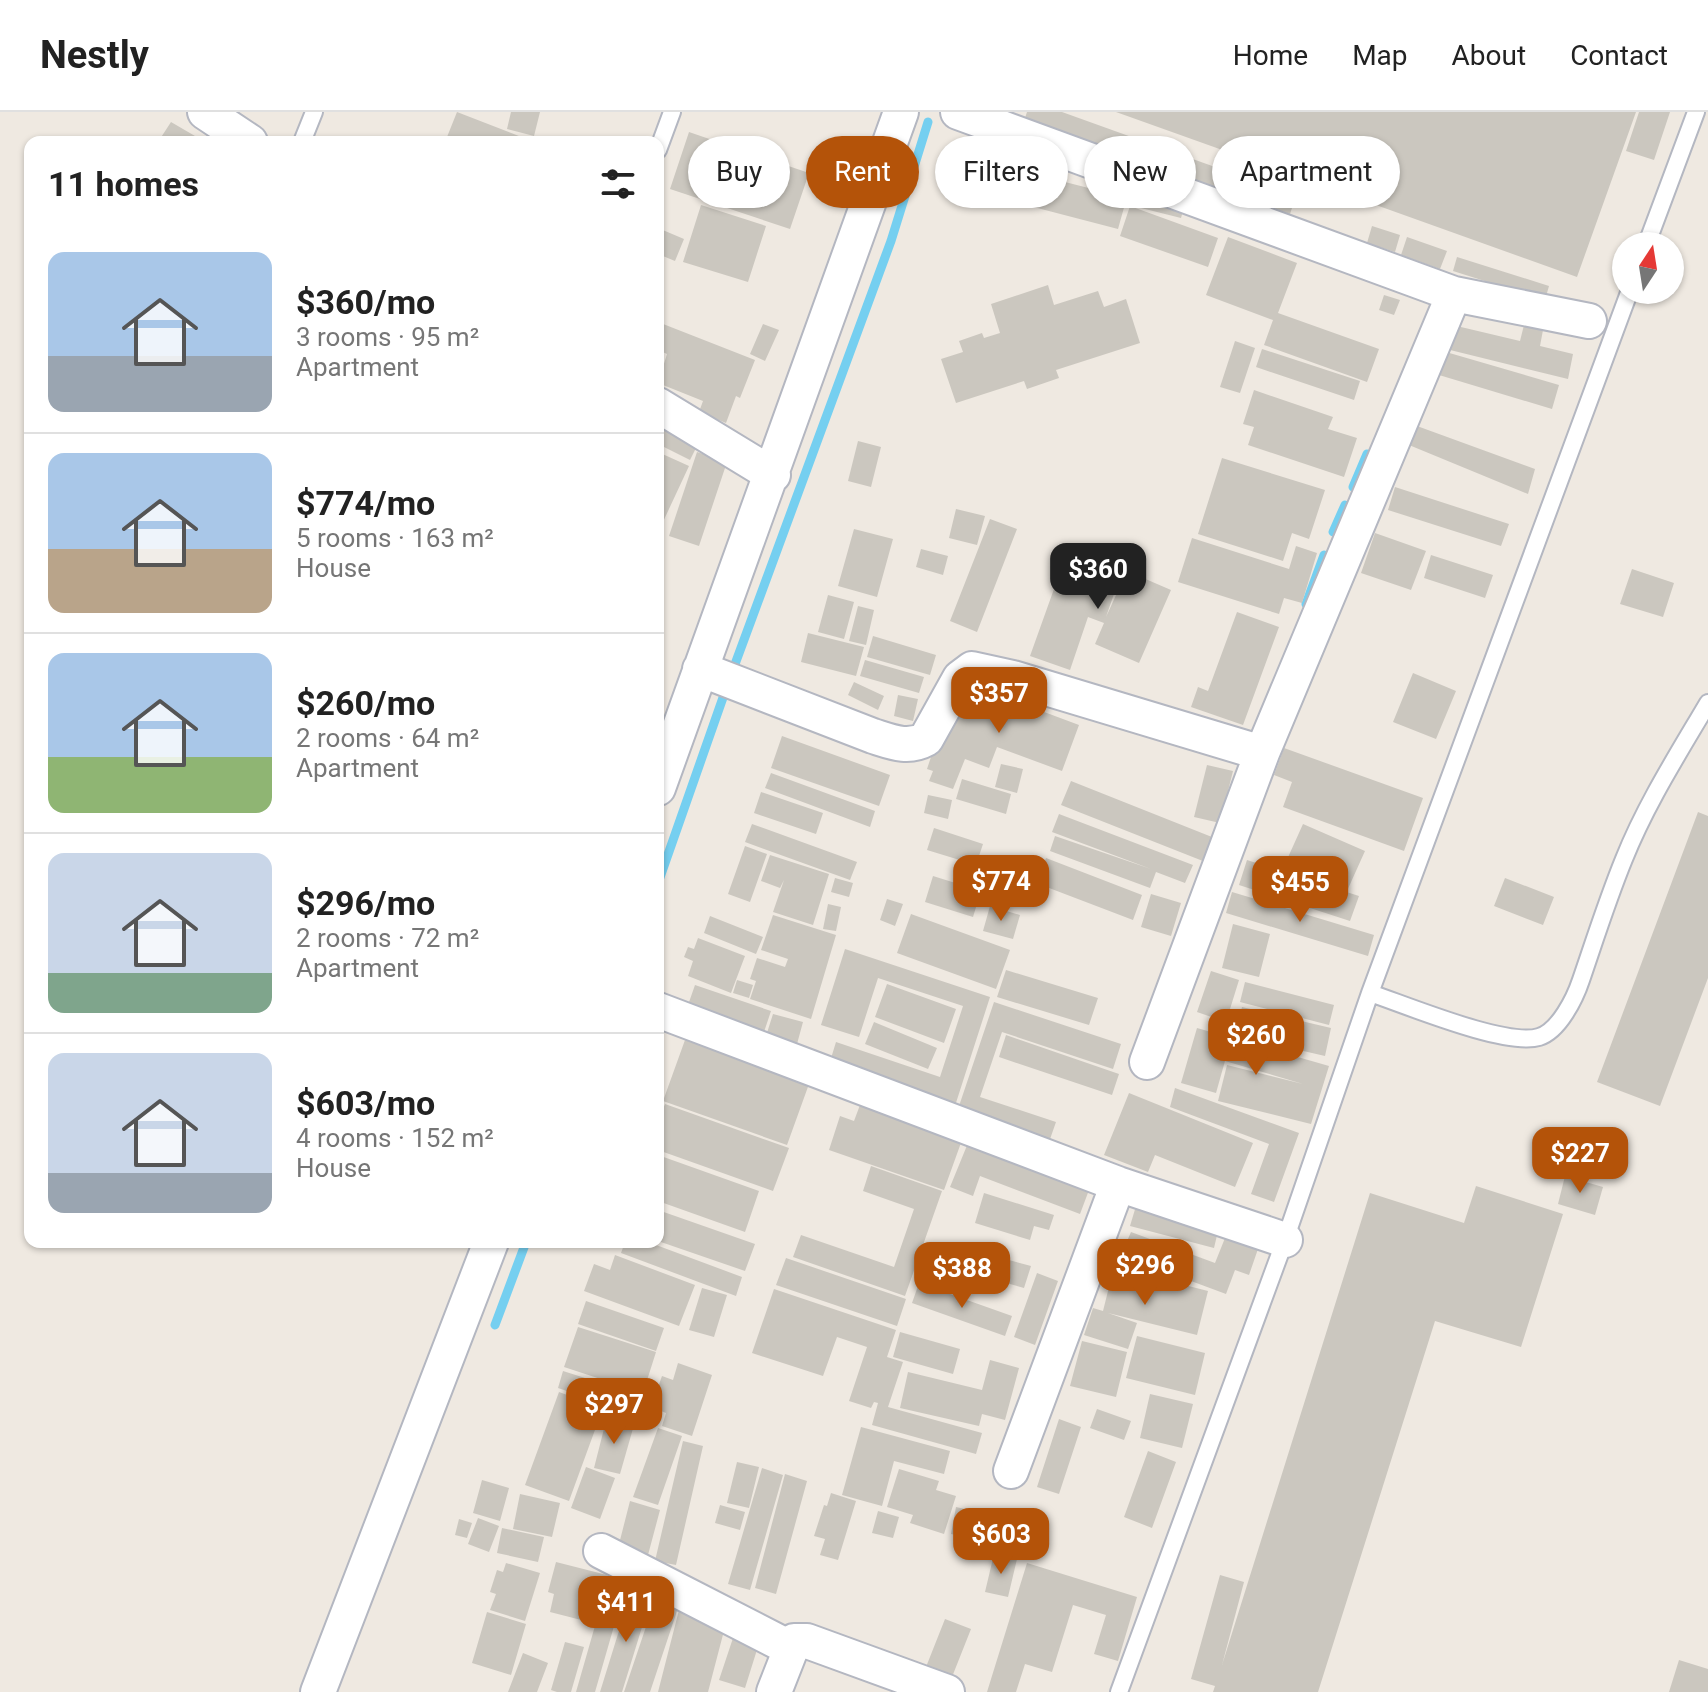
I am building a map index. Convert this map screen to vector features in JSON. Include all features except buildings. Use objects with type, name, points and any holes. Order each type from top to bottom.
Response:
[{"type":"street","points":[[205,112],[241,136]]},
{"type":"street","points":[[664,771],[901,112]]},
{"type":"street","points":[[958,112],[1454,294],[1589,321]]},
{"type":"street","points":[[1147,1062],[1262,753],[1454,294]]},
{"type":"street","points":[[664,409],[773,475]]},
{"type":"street","points":[[700,669],[902,745],[915,745],[926,739],[960,678],[972,669],[1013,678],[1262,753]]},
{"type":"street","points":[[664,1012],[1118,1184],[1285,1240]]},
{"type":"street","points":[[1011,1471],[1118,1184]]},
{"type":"street","points":[[318,1692],[489,1248]]},
{"type":"street","points":[[601,1551],[790,1648]]},
{"type":"street","points":[[774,1692],[794,1641],[807,1641],[947,1692]]},
{"type":"lane","points":[[304,136],[314,112]]},
{"type":"lane","points":[[663,136],[672,112]]},
{"type":"lane","points":[[1651,232],[1696,112]]},
{"type":"lane","points":[[1119,1692],[1285,1240],[1370,993],[1625,304]]},
{"type":"lane","points":[[1370,993],[1467,1026],[1518,1039],[1538,1037],[1552,1030],[1578,988],[1624,857],[1650,802],[1708,703]]},
{"type":"waterway","points":[[731,675],[891,241],[928,122]]},
{"type":"waterway","points":[[1353,487],[1367,454]]},
{"type":"waterway","points":[[1333,532],[1345,505]]},
{"type":"waterway","points":[[1306,604],[1324,555]]},
{"type":"waterway","points":[[664,866],[726,689]]},
{"type":"waterway","points":[[495,1325],[524,1248]]}]
